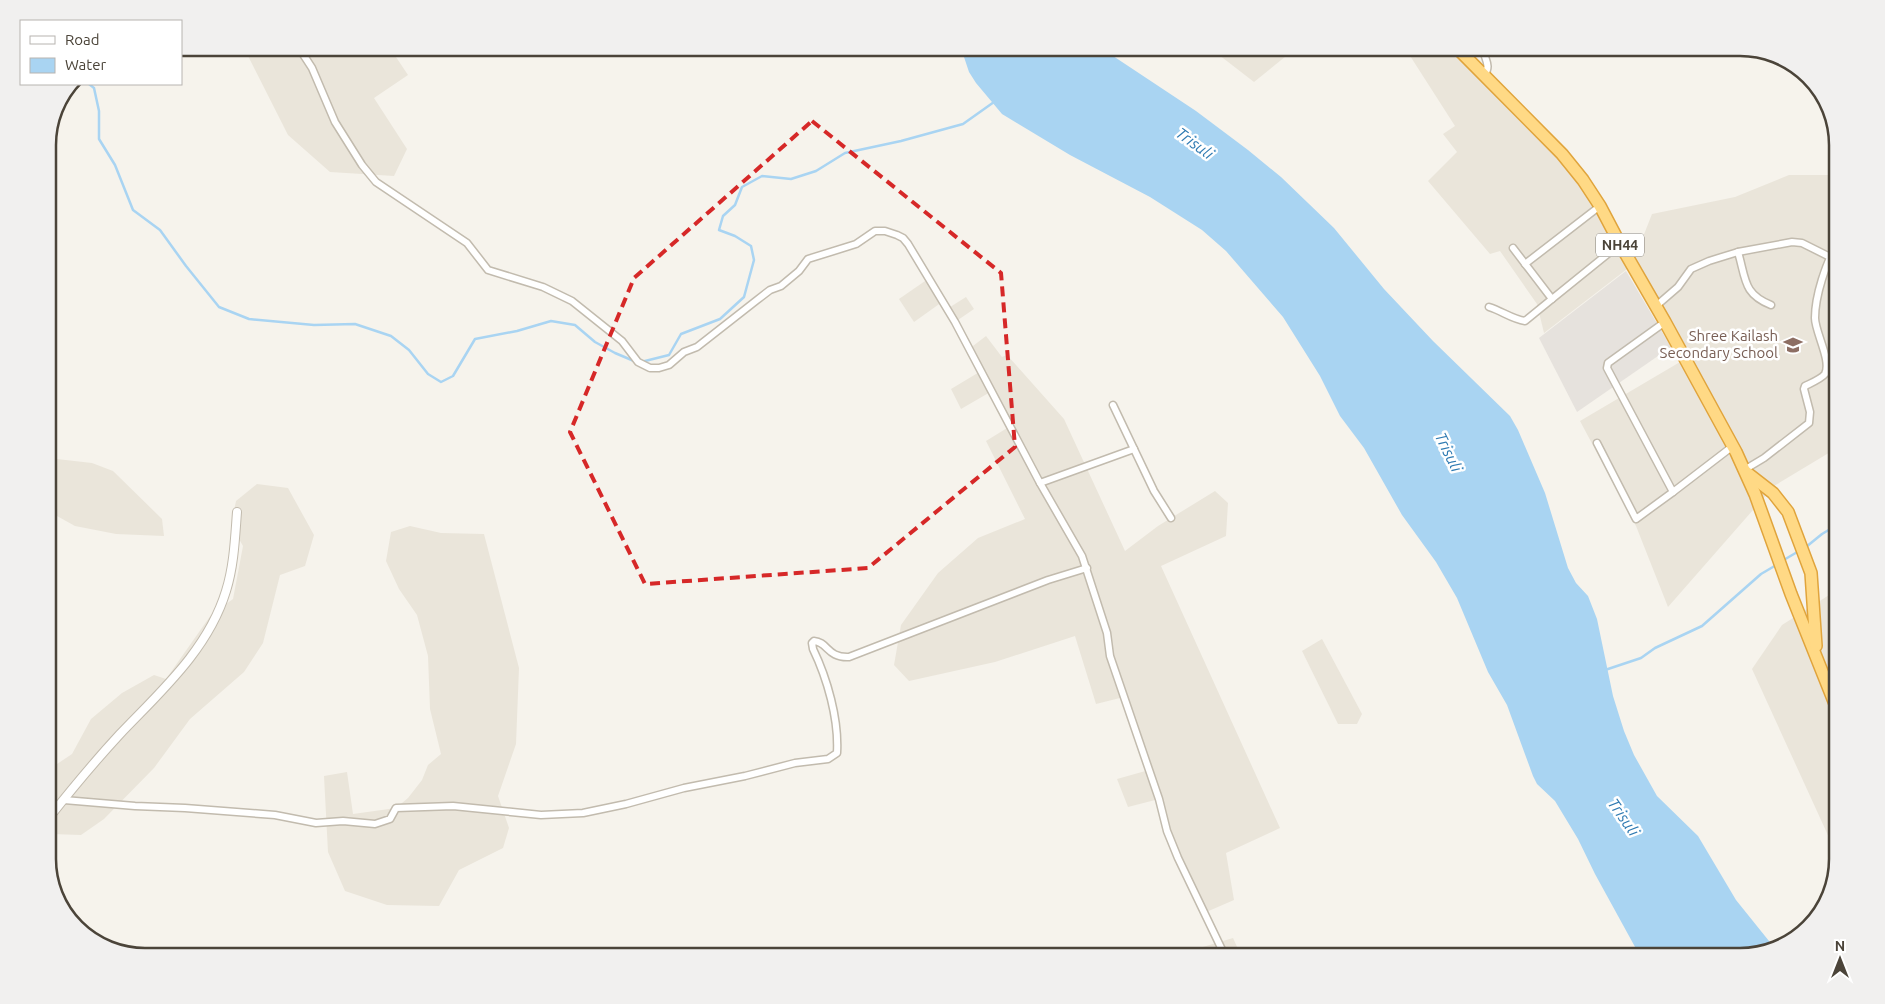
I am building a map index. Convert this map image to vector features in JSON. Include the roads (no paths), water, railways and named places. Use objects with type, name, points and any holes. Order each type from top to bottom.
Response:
[{"type":"highway","name":"NH44","points":[[1465,56],[1528,117],[1562,154],[1584,180],[1600,206],[1733,446],[1756,494],[1791,594],[1829,687]]},
{"type":"highway","name":"NH44","points":[[1744,470],[1773,493],[1788,512],[1811,573],[1817,658]]},
{"type":"street","points":[[304,56],[312,68],[335,122],[362,166],[376,182],[466,243],[488,270],[543,287],[572,302],[622,341],[638,362],[650,368],[668,365],[684,352],[697,347],[770,290],[781,286],[799,272],[808,259],[856,244],[875,231],[885,231],[903,238],[954,322],[1040,483],[1082,556],[1107,633],[1110,656],[1159,799],[1167,831],[1221,948]]},
{"type":"street","points":[[1484,76],[1488,70],[1485,56]]},
{"type":"street","points":[[1525,264],[1600,206]]},
{"type":"street","points":[[1656,306],[1678,287],[1691,269],[1738,252],[1792,242],[1802,243],[1829,256]]},
{"type":"street","points":[[1489,307],[1524,321],[1620,244]]},
{"type":"street","points":[[1513,248],[1552,299]]},
{"type":"street","points":[[1738,252],[1748,288],[1758,299],[1771,305]]},
{"type":"street","points":[[1744,470],[1764,458],[1809,423],[1810,412],[1804,389],[1805,386],[1822,377],[1826,371],[1825,357],[1815,326],[1815,316],[1829,259]]},
{"type":"street","points":[[1665,322],[1608,363],[1607,368],[1673,492]]},
{"type":"street","points":[[1113,405],[1154,490],[1171,518]]},
{"type":"street","points":[[1597,443],[1636,519],[1733,446]]},
{"type":"street","points":[[1040,483],[1134,449]]},
{"type":"street","points":[[56,809],[118,736],[174,678],[204,637],[226,591],[234,546],[237,512]]},
{"type":"street","points":[[64,800],[275,815],[316,822],[344,821],[375,824],[390,819],[396,808],[426,806],[453,806],[540,816],[596,810],[795,763],[828,759],[837,753],[836,730],[827,685],[812,648],[814,641],[820,642],[832,654],[849,657],[1048,580],[1087,568]]},
{"type":"water","name":"Trisuli","points":[[964,56],[1113,56],[1196,111],[1281,177],[1334,228],[1384,289],[1433,341],[1510,416],[1545,493],[1568,568],[1576,583],[1588,596],[1597,619],[1613,696],[1634,755],[1657,796],[1698,836],[1736,900],[1770,942],[1740,948],[1636,948],[1578,839],[1555,801],[1537,784],[1507,705],[1488,672],[1457,598],[1436,562],[1402,515],[1364,448],[1340,416],[1320,376],[1283,317],[1226,251],[1202,230],[1150,197],[1070,155],[1002,114],[969,72]]},
{"type":"waterway","points":[[90,85],[94,88],[99,111],[99,139],[115,165],[133,210],[160,230],[219,307],[249,319],[314,325],[355,324],[391,336],[409,350],[428,374],[441,382],[453,376],[475,339],[517,331],[551,321],[575,325],[595,342],[634,361]]},
{"type":"waterway","points":[[641,362],[669,355],[681,334],[720,319],[744,297],[754,260],[751,246],[735,236],[719,230],[723,216],[735,205],[742,187],[762,176],[791,179],[816,171],[845,153],[901,141],[963,124],[994,102]]},
{"type":"waterway","points":[[1806,547],[1829,530]]},
{"type":"waterway","points":[[1782,561],[1799,551]]},
{"type":"waterway","points":[[1605,670],[1641,658],[1655,648],[1702,626],[1761,574],[1778,564]]},
{"type":"place","name":"Shree Kailash Secondary School","points":[[1793,345]]}]
